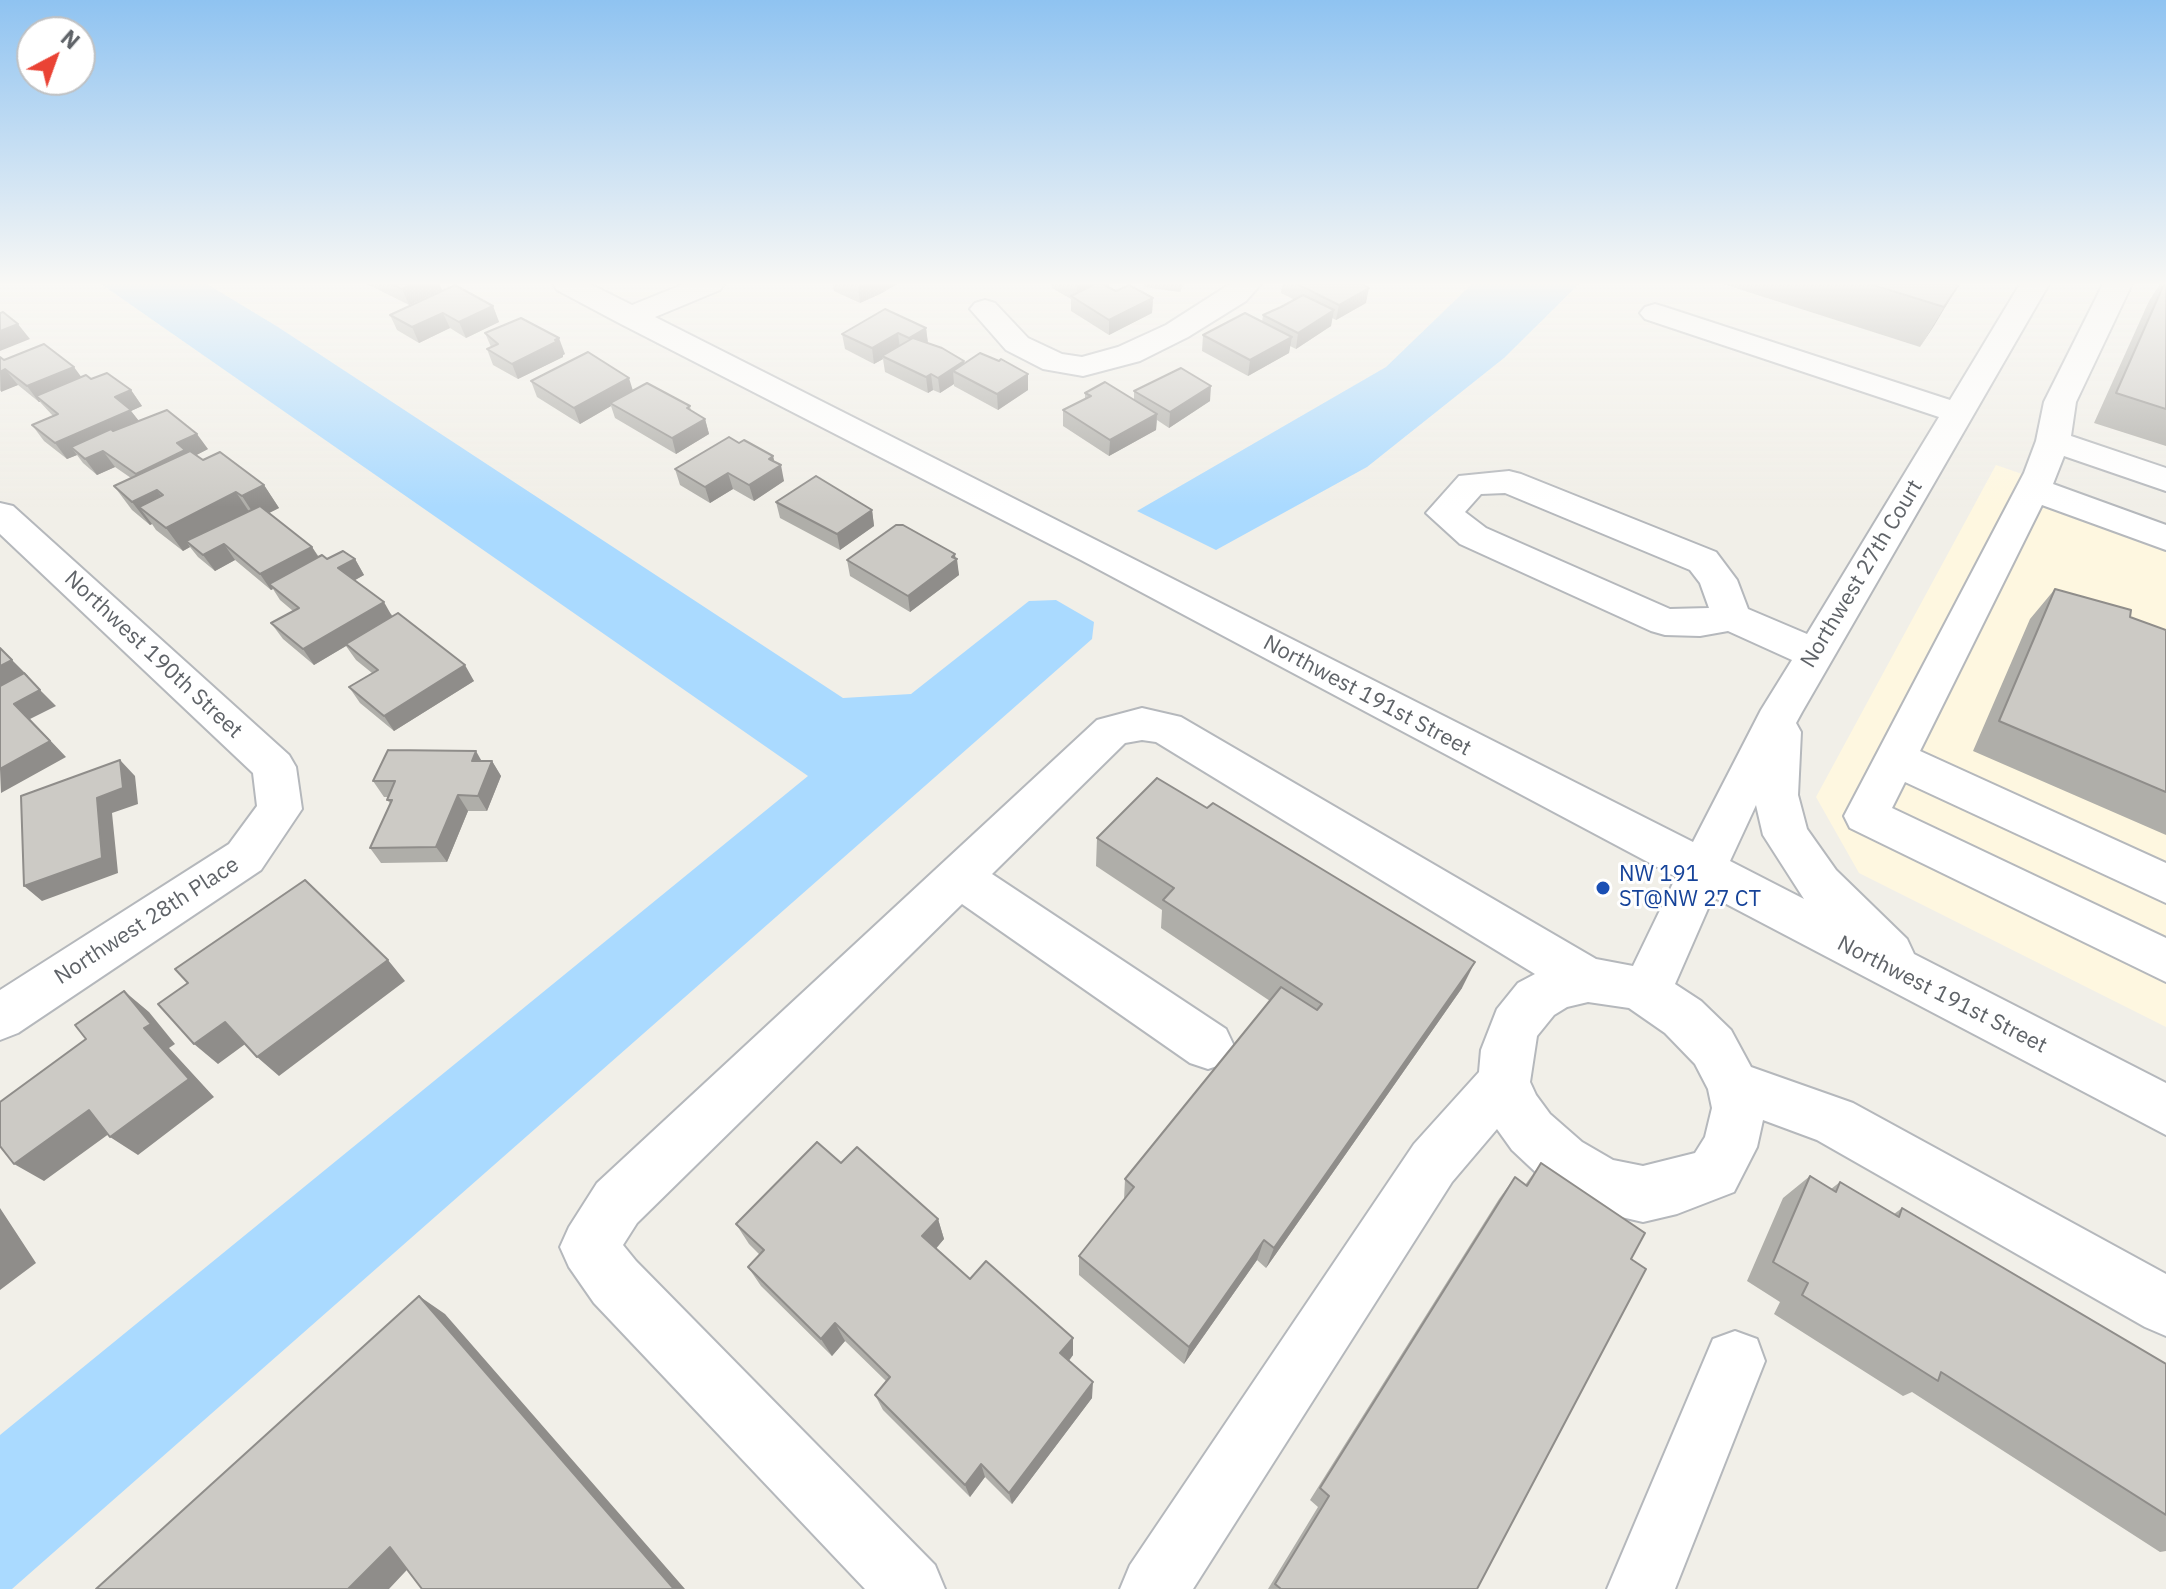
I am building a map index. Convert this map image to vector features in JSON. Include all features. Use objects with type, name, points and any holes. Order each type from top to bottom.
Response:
[{"type":"street","name":"Northwest 191st Street","points":[[711,358],[1094,552],[2166,1110]]},
{"type":"street","points":[[1046,358],[1083,367],[1114,358]]},
{"type":"street","points":[[1792,358],[1958,413]]},
{"type":"street","name":"Northwest 27th Court","points":[[1646,992],[1702,870],[1782,710],[1991,358]]},
{"type":"street","points":[[2082,358],[2060,402],[2053,441],[2032,489],[1866,816],[2166,961]]},
{"type":"street","points":[[2053,441],[2166,480]]},
{"type":"street","points":[[1732,617],[1718,580],[1703,561],[1509,482],[1471,484],[1444,513],[1473,536],[1665,622],[1700,623],[1732,617],[1815,654]]},
{"type":"street","points":[[2032,489],[2166,538]]},
{"type":"street","name":"Northwest 190th Street","points":[[0,514],[274,767],[280,809]]},
{"type":"street","points":[[1782,710],[1776,795],[1786,835],[1820,884],[1921,985]]},
{"type":"street","points":[[911,1589],[615,1282],[589,1247],[617,1203],[1112,731],[1142,724],[1166,728],[1588,980]]},
{"type":"street","points":[[1895,758],[2166,884]]},
{"type":"street","name":"Northwest 28th Place","points":[[0,1017],[245,857],[280,809]]},
{"type":"street","points":[[960,877],[1208,1046]]},
{"type":"street","points":[[1588,980],[1620,983],[1646,992],[1683,1017],[1713,1047],[1733,1085],[1739,1108],[1730,1147],[1714,1173],[1677,1187],[1643,1194],[1604,1186],[1563,1161],[1531,1132],[1516,1112],[1504,1082],[1507,1050],[1515,1025],[1536,999],[1555,988],[1588,980]]},
{"type":"street","points":[[1154,1589],[1433,1163],[1504,1082]]},
{"type":"street","points":[[1733,1085],[1834,1121],[2166,1306]]},
{"type":"street","points":[[1641,1589],[1735,1361]]},
{"type":"shaded area","points":[[1996,465],[2166,524],[2166,1027],[1859,873],[1816,797]]},
{"type":"water","points":[[208,358],[325,358],[843,698],[911,694],[1029,601],[1056,600],[1094,622],[1092,639],[12,1589],[0,1589],[0,1435],[808,776]]},
{"type":"water","points":[[1395,358],[1504,358],[1367,467],[1216,550],[1137,511],[1386,367]]},
{"type":"building","points":[[0,358],[62,358],[74,367],[27,386],[5,369],[0,372]]},
{"type":"building","points":[[502,358],[524,358],[512,364]]},
{"type":"building","points":[[576,358],[598,358],[629,378],[574,408],[531,381]]},
{"type":"building","points":[[887,358],[959,358],[964,361],[938,378],[931,374],[926,377]]},
{"type":"building","points":[[972,358],[992,358],[1001,359],[1028,374],[997,394],[953,371]]},
{"type":"building","points":[[2131,358],[2166,358],[2166,409],[2116,393]]},
{"type":"building","points":[[1181,368],[1211,386],[1170,412],[1134,391]]},
{"type":"building","points":[[107,373],[131,390],[115,397],[131,410],[55,443],[32,425],[58,414],[36,396],[86,375],[91,379]]},
{"type":"building","points":[[1105,382],[1157,414],[1110,440],[1063,410],[1091,396],[1085,393]]},
{"type":"building","points":[[647,383],[690,406],[687,408],[705,419],[672,438],[610,403]]},
{"type":"building","points":[[167,410],[197,434],[177,443],[185,450],[136,474],[103,451],[85,459],[71,447],[111,429],[113,431]]},
{"type":"building","points":[[729,437],[739,443],[744,440],[773,456],[769,459],[781,465],[749,485],[728,473],[705,487],[675,469]]},
{"type":"building","points":[[190,451],[203,460],[220,452],[264,485],[242,496],[236,492],[166,528],[139,507],[163,495],[157,490],[132,502],[114,486]]},
{"type":"building","points":[[816,476],[872,510],[837,534],[776,502]]},
{"type":"building","points":[[260,506],[312,547],[260,574],[224,544],[203,555],[186,541]]},
{"type":"building","points":[[896,525],[903,525],[955,554],[952,557],[957,559],[908,596],[847,560]]},
{"type":"building","points":[[343,551],[355,559],[338,568],[384,602],[303,649],[271,623],[299,608],[269,584],[322,555],[327,559]]},
{"type":"building","points":[[2055,589],[2131,610],[2130,617],[2166,630],[2166,792],[1999,721]]},
{"type":"building","points":[[398,613],[465,665],[384,716],[349,687],[378,670],[346,644]]},
{"type":"building","points":[[0,648],[12,660],[0,666]]},
{"type":"building","points":[[24,673],[40,690],[14,704],[50,741],[0,769],[0,686]]},
{"type":"building","points":[[388,750],[476,751],[472,761],[492,761],[478,796],[458,795],[436,847],[370,848],[392,800],[387,800],[395,781],[373,781]]},
{"type":"building","points":[[120,760],[123,788],[97,798],[102,858],[24,886],[21,796]]},
{"type":"building","points":[[1157,778],[1207,808],[1213,803],[1475,962],[1274,1248],[1264,1240],[1189,1347],[1079,1256],[1134,1187],[1125,1179],[1281,987],[1317,1010],[1322,1004],[1163,900],[1174,888],[1097,838]]},
{"type":"building","points":[[305,880],[388,960],[257,1057],[225,1022],[194,1044],[158,1004],[188,983],[175,969]]},
{"type":"building","points":[[124,991],[151,1024],[144,1028],[189,1079],[110,1137],[89,1110],[14,1164],[0,1146],[0,1102],[86,1039],[75,1025]]},
{"type":"building","points":[[817,1142],[841,1163],[857,1147],[938,1219],[922,1236],[970,1279],[986,1261],[1073,1338],[1060,1353],[1093,1382],[1009,1493],[981,1464],[965,1485],[875,1395],[890,1377],[835,1323],[821,1339],[748,1267],[764,1250],[736,1224]]},
{"type":"building","points":[[1541,1163],[1645,1233],[1631,1259],[1646,1269],[1477,1589],[1281,1589],[1275,1584],[1329,1496],[1320,1488],[1515,1177],[1527,1186]]},
{"type":"building","points":[[1810,1176],[1836,1192],[1840,1182],[1899,1217],[1902,1208],[2166,1364],[2166,1515],[1941,1372],[1938,1381],[1802,1295],[1808,1283],[1773,1262]]},
{"type":"building","points":[[419,1296],[674,1589],[422,1589],[390,1547],[348,1589],[96,1589]]},
{"type":"place","name":"NW 191 ST@NW 27 CT","points":[[1603,888]]}]
